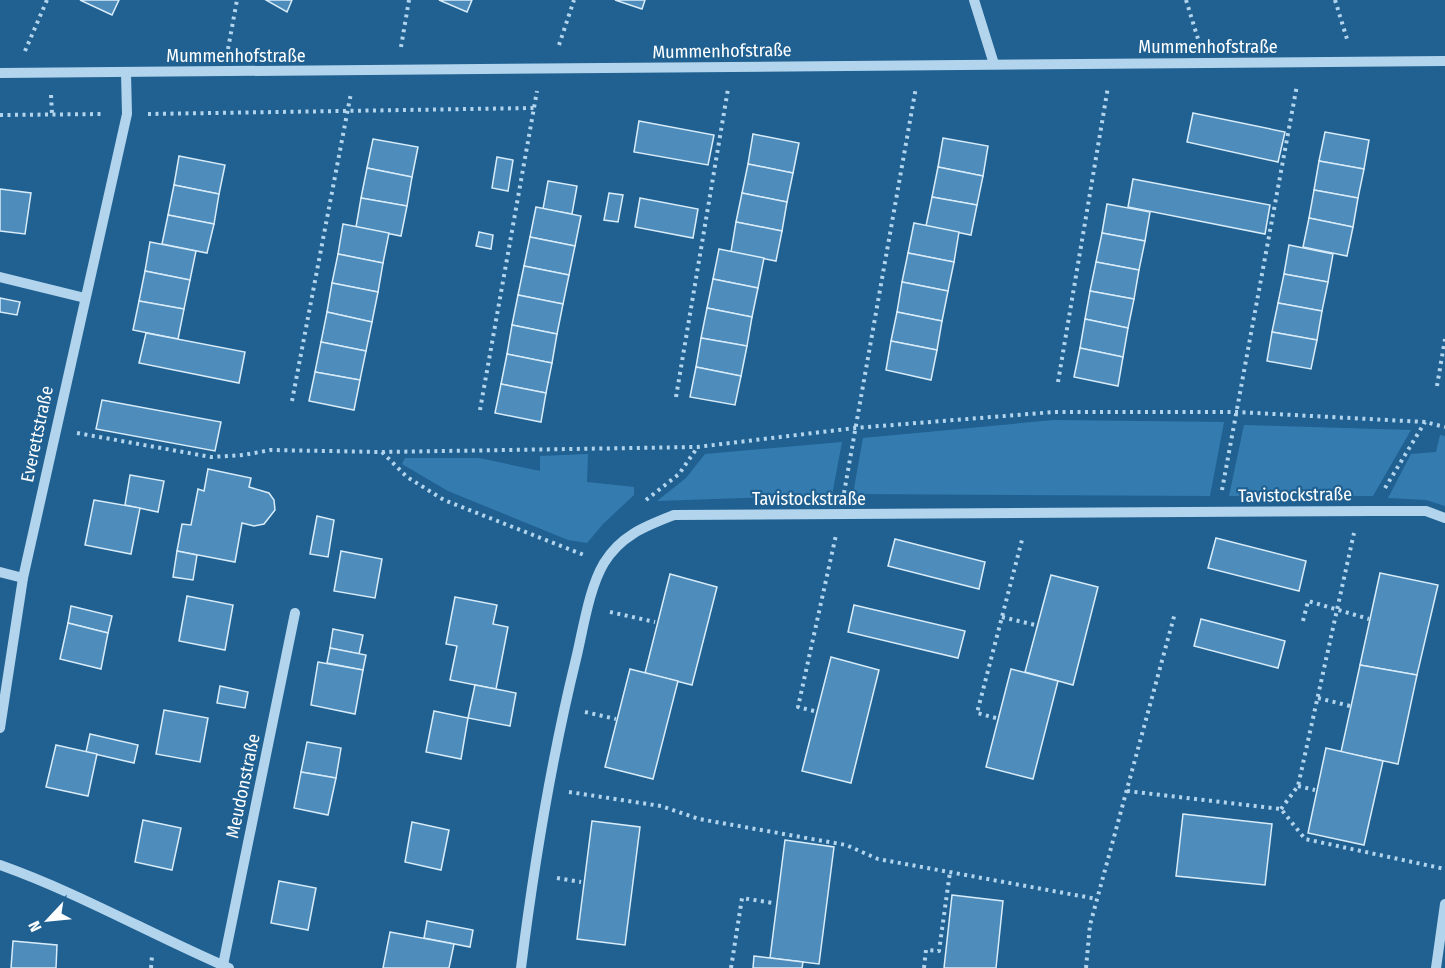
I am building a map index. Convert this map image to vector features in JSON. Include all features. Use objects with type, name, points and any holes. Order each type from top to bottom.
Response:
[{"type":"street","points":[[974,0],[993,64]]},
{"type":"street","name":"Mummenhofstraße","points":[[0,73],[355,72],[1445,61]]},
{"type":"street","name":"Everettstraße","points":[[0,728],[23,578],[127,114],[126,73]]},
{"type":"street","points":[[0,277],[85,298]]},
{"type":"street","name":"Tavistockstraße","points":[[521,968],[532,875],[547,789],[588,607],[604,563],[634,531],[674,515],[1028,515],[1372,510],[1426,511],[1445,518]]},
{"type":"street","points":[[0,572],[23,578]]},
{"type":"street","name":"Meudonstraße","points":[[0,865],[43,880],[153,935],[226,967],[295,613]]},
{"type":"street","points":[[1436,968],[1445,904]]},
{"type":"path","points":[[15,73],[47,0]]},
{"type":"path","points":[[224,72],[237,0]]},
{"type":"path","points":[[398,71],[408,0]]},
{"type":"path","points":[[480,410],[534,108],[546,70],[574,0]]},
{"type":"path","points":[[1186,0],[1206,64]]},
{"type":"path","points":[[1335,0],[1354,62]]},
{"type":"path","points":[[1217,513],[1301,63]]},
{"type":"path","points":[[1058,382],[1112,64]]},
{"type":"path","points":[[814,711],[798,707],[840,516],[920,65]]},
{"type":"path","points":[[676,397],[731,67]]},
{"type":"path","points":[[292,401],[355,72]]},
{"type":"path","points":[[0,115],[534,108]]},
{"type":"path","points":[[1437,386],[1445,339]]},
{"type":"path","points":[[55,429],[211,458],[271,450],[381,452],[697,447],[855,428],[1054,412],[1237,412],[1425,422],[1445,427]]},
{"type":"path","points":[[1372,510],[1425,422]]},
{"type":"path","points":[[634,531],[634,510],[680,474],[697,447]]},
{"type":"path","points":[[381,452],[407,477],[444,500],[604,563]]},
{"type":"path","points":[[1281,809],[1298,786],[1359,511]]},
{"type":"path","points":[[996,718],[977,713],[1028,515]]},
{"type":"path","points":[[1303,621],[1308,601],[1369,619]]},
{"type":"path","points":[[588,607],[655,622]]},
{"type":"path","points":[[1086,968],[1090,925],[1175,613]]},
{"type":"path","points":[[1002,617],[1035,625]]},
{"type":"path","points":[[1318,698],[1350,706]]},
{"type":"path","points":[[1298,786],[1315,790]]},
{"type":"path","points":[[547,789],[660,806],[699,819],[846,844],[878,859],[1097,899]]},
{"type":"path","points":[[1127,790],[1281,809],[1305,839],[1445,869]]},
{"type":"path","points":[[924,968],[926,950],[939,951],[950,872]]},
{"type":"path","points":[[730,968],[742,898],[773,903]]},
{"type":"shaded area","points":[[1054,420],[1224,422],[1210,496],[853,494],[863,438]]},
{"type":"shaded area","points":[[1244,425],[1411,430],[1373,496],[1229,496]]},
{"type":"shaded area","points":[[1440,435],[1445,436],[1445,506],[1426,500],[1388,498],[1411,454],[1436,452]]},
{"type":"shaded area","points":[[842,442],[832,495],[657,501],[686,478],[705,454]]},
{"type":"shaded area","points":[[588,454],[587,482],[634,487],[634,495],[603,524],[587,543],[568,540],[448,491],[402,464],[405,458],[479,458],[540,471],[540,456]]},
{"type":"building","points":[[80,0],[119,0],[112,15]]},
{"type":"building","points":[[266,0],[292,0],[287,12]]},
{"type":"building","points":[[439,0],[472,0],[467,12]]},
{"type":"building","points":[[615,0],[645,0],[642,9]]},
{"type":"building","points":[[1193,113],[1285,132],[1278,162],[1187,142]]},
{"type":"building","points":[[639,121],[714,135],[708,165],[634,152]]},
{"type":"building","points":[[1325,132],[1369,140],[1364,169],[1319,161]]},
{"type":"building","points":[[753,134],[799,143],[793,173],[748,164]]},
{"type":"building","points":[[943,138],[988,146],[983,176],[938,167]]},
{"type":"building","points":[[373,139],[418,147],[412,177],[367,168]]},
{"type":"building","points":[[179,156],[225,165],[219,194],[174,185]]},
{"type":"building","points":[[497,157],[513,160],[508,191],[492,188]]},
{"type":"building","points":[[1319,161],[1364,169],[1358,198],[1314,190]]},
{"type":"building","points":[[748,164],[793,173],[787,202],[742,193]]},
{"type":"building","points":[[938,167],[983,176],[977,205],[932,197]]},
{"type":"building","points":[[367,168],[412,177],[407,206],[361,198]]},
{"type":"building","points":[[1133,179],[1270,205],[1265,234],[1128,207]]},
{"type":"building","points":[[548,181],[577,186],[572,214],[543,209]]},
{"type":"building","points":[[174,185],[219,194],[214,224],[168,215]]},
{"type":"building","points":[[0,189],[31,193],[25,234],[0,231]]},
{"type":"building","points":[[1314,190],[1358,198],[1353,227],[1309,218]]},
{"type":"building","points":[[609,193],[623,195],[618,222],[604,220]]},
{"type":"building","points":[[742,193],[787,202],[782,231],[736,222]]},
{"type":"building","points":[[932,197],[977,205],[971,235],[926,226]]},
{"type":"building","points":[[361,198],[407,206],[401,236],[356,227]]},
{"type":"building","points":[[640,198],[698,209],[693,238],[635,227]]},
{"type":"building","points":[[1107,204],[1150,212],[1145,241],[1102,233]]},
{"type":"building","points":[[536,207],[581,216],[575,246],[530,237]]},
{"type":"building","points":[[168,215],[214,224],[207,253],[162,244]]},
{"type":"building","points":[[1309,218],[1353,227],[1347,256],[1303,247]]},
{"type":"building","points":[[736,222],[782,231],[776,261],[731,252]]},
{"type":"building","points":[[914,223],[959,232],[954,262],[908,253]]},
{"type":"building","points":[[343,224],[389,233],[383,263],[338,254]]},
{"type":"building","points":[[479,232],[493,235],[491,249],[476,246]]},
{"type":"building","points":[[1102,233],[1145,241],[1139,270],[1096,262]]},
{"type":"building","points":[[530,237],[575,246],[569,275],[524,266]]},
{"type":"building","points":[[150,242],[196,251],[190,280],[145,271]]},
{"type":"building","points":[[1289,245],[1333,254],[1328,282],[1284,274]]},
{"type":"building","points":[[719,249],[764,258],[758,288],[713,279]]},
{"type":"building","points":[[908,253],[954,262],[948,291],[902,282]]},
{"type":"building","points":[[338,254],[383,263],[378,292],[332,283]]},
{"type":"building","points":[[1096,262],[1139,270],[1134,299],[1090,291]]},
{"type":"building","points":[[524,266],[569,275],[563,304],[518,295]]},
{"type":"building","points":[[145,271],[190,280],[184,309],[139,301]]},
{"type":"building","points":[[1284,274],[1328,282],[1322,311],[1278,303]]},
{"type":"building","points":[[713,279],[758,288],[752,317],[707,308]]},
{"type":"building","points":[[902,282],[948,291],[942,321],[897,312]]},
{"type":"building","points":[[332,283],[378,292],[372,322],[327,312]]},
{"type":"building","points":[[1090,291],[1134,299],[1128,328],[1085,319]]},
{"type":"building","points":[[518,295],[563,304],[557,334],[512,325]]},
{"type":"building","points":[[0,298],[20,302],[17,315],[0,312]]},
{"type":"building","points":[[139,301],[184,309],[178,339],[133,330]]},
{"type":"building","points":[[1278,303],[1322,311],[1317,340],[1272,332]]},
{"type":"building","points":[[707,308],[752,317],[747,346],[701,338]]},
{"type":"building","points":[[327,312],[372,322],[366,351],[321,342]]},
{"type":"building","points":[[897,312],[942,321],[937,350],[891,341]]},
{"type":"building","points":[[1085,319],[1128,328],[1123,357],[1080,348]]},
{"type":"building","points":[[512,325],[557,334],[552,363],[507,354]]},
{"type":"building","points":[[1272,332],[1317,340],[1311,369],[1267,361]]},
{"type":"building","points":[[146,333],[245,352],[239,383],[139,363]]},
{"type":"building","points":[[701,338],[747,346],[741,376],[696,367]]},
{"type":"building","points":[[891,341],[937,350],[931,380],[886,370]]},
{"type":"building","points":[[321,342],[366,351],[360,380],[315,372]]},
{"type":"building","points":[[1080,348],[1123,357],[1118,386],[1074,377]]},
{"type":"building","points":[[507,354],[552,363],[546,393],[501,384]]},
{"type":"building","points":[[696,367],[741,376],[735,405],[690,397]]},
{"type":"building","points":[[315,372],[360,380],[354,410],[309,401]]},
{"type":"building","points":[[501,384],[546,393],[541,422],[495,413]]},
{"type":"building","points":[[102,400],[221,422],[215,451],[96,429]]},
{"type":"building","points":[[208,469],[251,478],[249,487],[269,493],[274,500],[275,510],[264,524],[254,526],[242,523],[235,562],[177,551],[182,524],[191,525],[198,489],[204,491]]},
{"type":"building","points":[[130,475],[164,481],[158,512],[125,505]]},
{"type":"building","points":[[94,500],[140,508],[131,554],[85,545]]},
{"type":"building","points":[[317,516],[334,520],[328,557],[310,554]]},
{"type":"building","points":[[1216,538],[1306,561],[1299,591],[1208,568]]},
{"type":"building","points":[[895,539],[985,562],[979,589],[888,566]]},
{"type":"building","points":[[177,551],[197,555],[193,580],[173,577]]},
{"type":"building","points":[[341,551],[382,559],[375,598],[334,591]]},
{"type":"building","points":[[1380,573],[1438,585],[1417,675],[1360,665]]},
{"type":"building","points":[[670,574],[717,587],[692,685],[645,673]]},
{"type":"building","points":[[1051,575],[1098,587],[1073,685],[1025,672]]},
{"type":"building","points":[[187,596],[233,605],[225,650],[179,641]]},
{"type":"building","points":[[455,597],[497,605],[493,624],[508,627],[496,689],[450,680],[457,646],[446,644]]},
{"type":"building","points":[[854,605],[965,631],[958,658],[848,632]]},
{"type":"building","points":[[71,606],[112,616],[108,633],[68,623]]},
{"type":"building","points":[[1201,619],[1285,641],[1278,668],[1194,646]]},
{"type":"building","points":[[68,623],[108,633],[101,669],[60,659]]},
{"type":"building","points":[[333,629],[363,635],[359,654],[330,648]]},
{"type":"building","points":[[330,648],[366,655],[363,670],[327,663]]},
{"type":"building","points":[[831,657],[879,670],[851,783],[802,771]]},
{"type":"building","points":[[318,662],[363,670],[355,714],[311,705]]},
{"type":"building","points":[[1360,665],[1417,675],[1398,764],[1341,752]]},
{"type":"building","points":[[630,669],[678,681],[653,779],[605,767]]},
{"type":"building","points":[[1011,669],[1058,681],[1033,779],[986,767]]},
{"type":"building","points":[[475,685],[516,693],[510,726],[468,718]]},
{"type":"building","points":[[220,686],[248,692],[245,708],[217,703]]},
{"type":"building","points":[[164,710],[208,718],[200,762],[156,754]]},
{"type":"building","points":[[434,711],[468,718],[461,759],[426,752]]},
{"type":"building","points":[[90,734],[138,745],[134,763],[86,752]]},
{"type":"building","points":[[307,742],[341,748],[336,778],[301,772]]},
{"type":"building","points":[[56,745],[97,754],[88,796],[46,787]]},
{"type":"building","points":[[1326,748],[1383,761],[1364,845],[1308,833]]},
{"type":"building","points":[[301,772],[336,778],[328,815],[294,808]]},
{"type":"building","points":[[1183,814],[1272,824],[1265,885],[1176,876]]},
{"type":"building","points":[[143,820],[181,828],[172,870],[135,862]]},
{"type":"building","points":[[592,821],[640,827],[625,945],[577,939]]},
{"type":"building","points":[[412,822],[449,830],[441,870],[405,862]]},
{"type":"building","points":[[785,840],[834,847],[819,964],[770,958]]},
{"type":"building","points":[[279,881],[316,888],[308,930],[271,923]]},
{"type":"building","points":[[952,895],[1003,901],[996,968],[944,968]]},
{"type":"building","points":[[427,921],[473,930],[470,947],[424,938]]},
{"type":"building","points":[[390,932],[454,944],[449,968],[383,968]]},
{"type":"building","points":[[13,941],[57,945],[56,968],[11,968]]},
{"type":"building","points":[[754,956],[803,962],[802,968],[753,968]]}]
